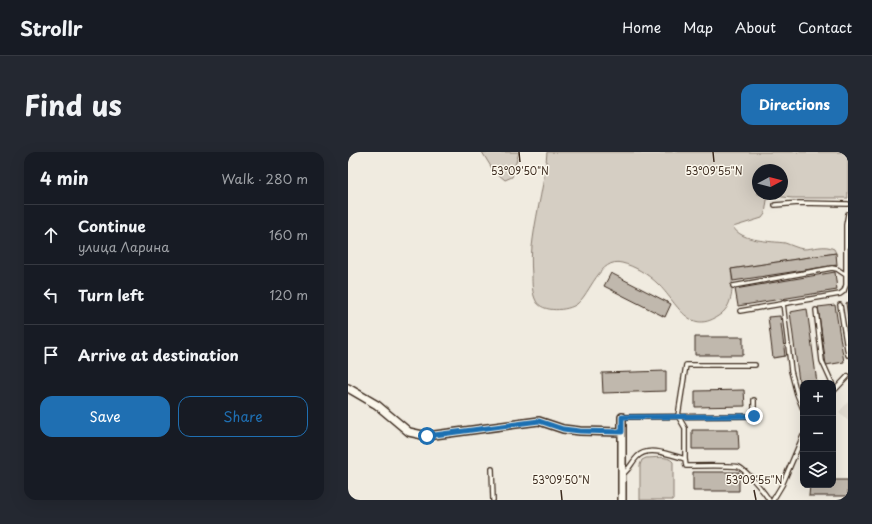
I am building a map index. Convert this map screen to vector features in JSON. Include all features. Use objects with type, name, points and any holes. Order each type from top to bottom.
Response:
[{"type":"street","points":[[348,388],[378,405],[409,432],[427,436],[539,421],[563,429],[622,432]]},
{"type":"street","points":[[622,417],[622,500]]},
{"type":"lane","points":[[775,205],[799,203],[848,204]]},
{"type":"lane","points":[[740,311],[840,294],[844,292],[846,286],[846,225],[848,214]]},
{"type":"lane","points":[[733,286],[832,268],[837,269],[846,275]]},
{"type":"lane","points":[[783,303],[791,372],[800,402]]},
{"type":"lane","points":[[840,305],[848,355]]},
{"type":"lane","points":[[816,310],[822,361],[830,380]]},
{"type":"lane","points":[[755,365],[686,365],[678,416],[685,428],[686,466],[738,466],[746,472],[769,500]]},
{"type":"lane","points":[[836,385],[848,376]]},
{"type":"lane","points":[[622,417],[754,416],[754,400]]},
{"type":"lane","points":[[773,500],[782,485],[800,443]]},
{"type":"lane","points":[[622,474],[628,471],[637,456],[644,452],[661,452],[685,459]]},
{"type":"lane","points":[[492,469],[493,500]]},
{"type":"shaded area","points":[[482,152],[519,152],[512,177],[505,180],[493,170]]},
{"type":"shaded area","points":[[547,152],[848,152],[848,198],[788,198],[788,164],[752,164],[752,200],[767,200],[765,214],[762,218],[733,227],[737,232],[743,236],[757,240],[785,243],[803,249],[827,247],[834,249],[836,253],[731,269],[732,293],[728,305],[721,314],[710,320],[700,322],[692,320],[685,315],[654,280],[641,271],[622,263],[608,265],[596,278],[577,304],[568,308],[555,310],[544,308],[539,305],[536,301],[532,288],[531,262],[533,239]]},
{"type":"shaded area","points":[[848,402],[848,421],[839,412]]},
{"type":"shaded area","points":[[646,458],[668,458],[673,462],[673,500],[640,500],[640,465],[642,460]]},
{"type":"building","points":[[836,253],[837,265],[733,281],[731,269]]},
{"type":"building","points":[[835,272],[837,290],[738,306],[735,289]]},
{"type":"building","points":[[611,273],[671,304],[665,317],[604,286]]},
{"type":"building","points":[[848,302],[848,319],[846,303]]},
{"type":"building","points":[[835,305],[844,362],[826,365],[818,307]]},
{"type":"building","points":[[807,309],[817,380],[800,380],[800,389],[790,312]]},
{"type":"building","points":[[780,316],[785,356],[773,358],[768,317]]},
{"type":"building","points":[[695,337],[743,337],[743,355],[695,355]]},
{"type":"building","points":[[666,371],[666,391],[603,393],[602,373]]},
{"type":"building","points":[[744,390],[745,406],[695,407],[695,391]]},
{"type":"building","points":[[692,430],[738,430],[739,449],[692,449]]},
{"type":"building","points":[[693,472],[739,472],[739,491],[693,491]]},
{"type":"building","points":[[836,480],[848,480],[848,496],[809,496],[810,488],[836,488]]},
{"type":"route","points":[[427,436],[539,421],[563,429],[622,432],[622,417],[754,416]]}]
